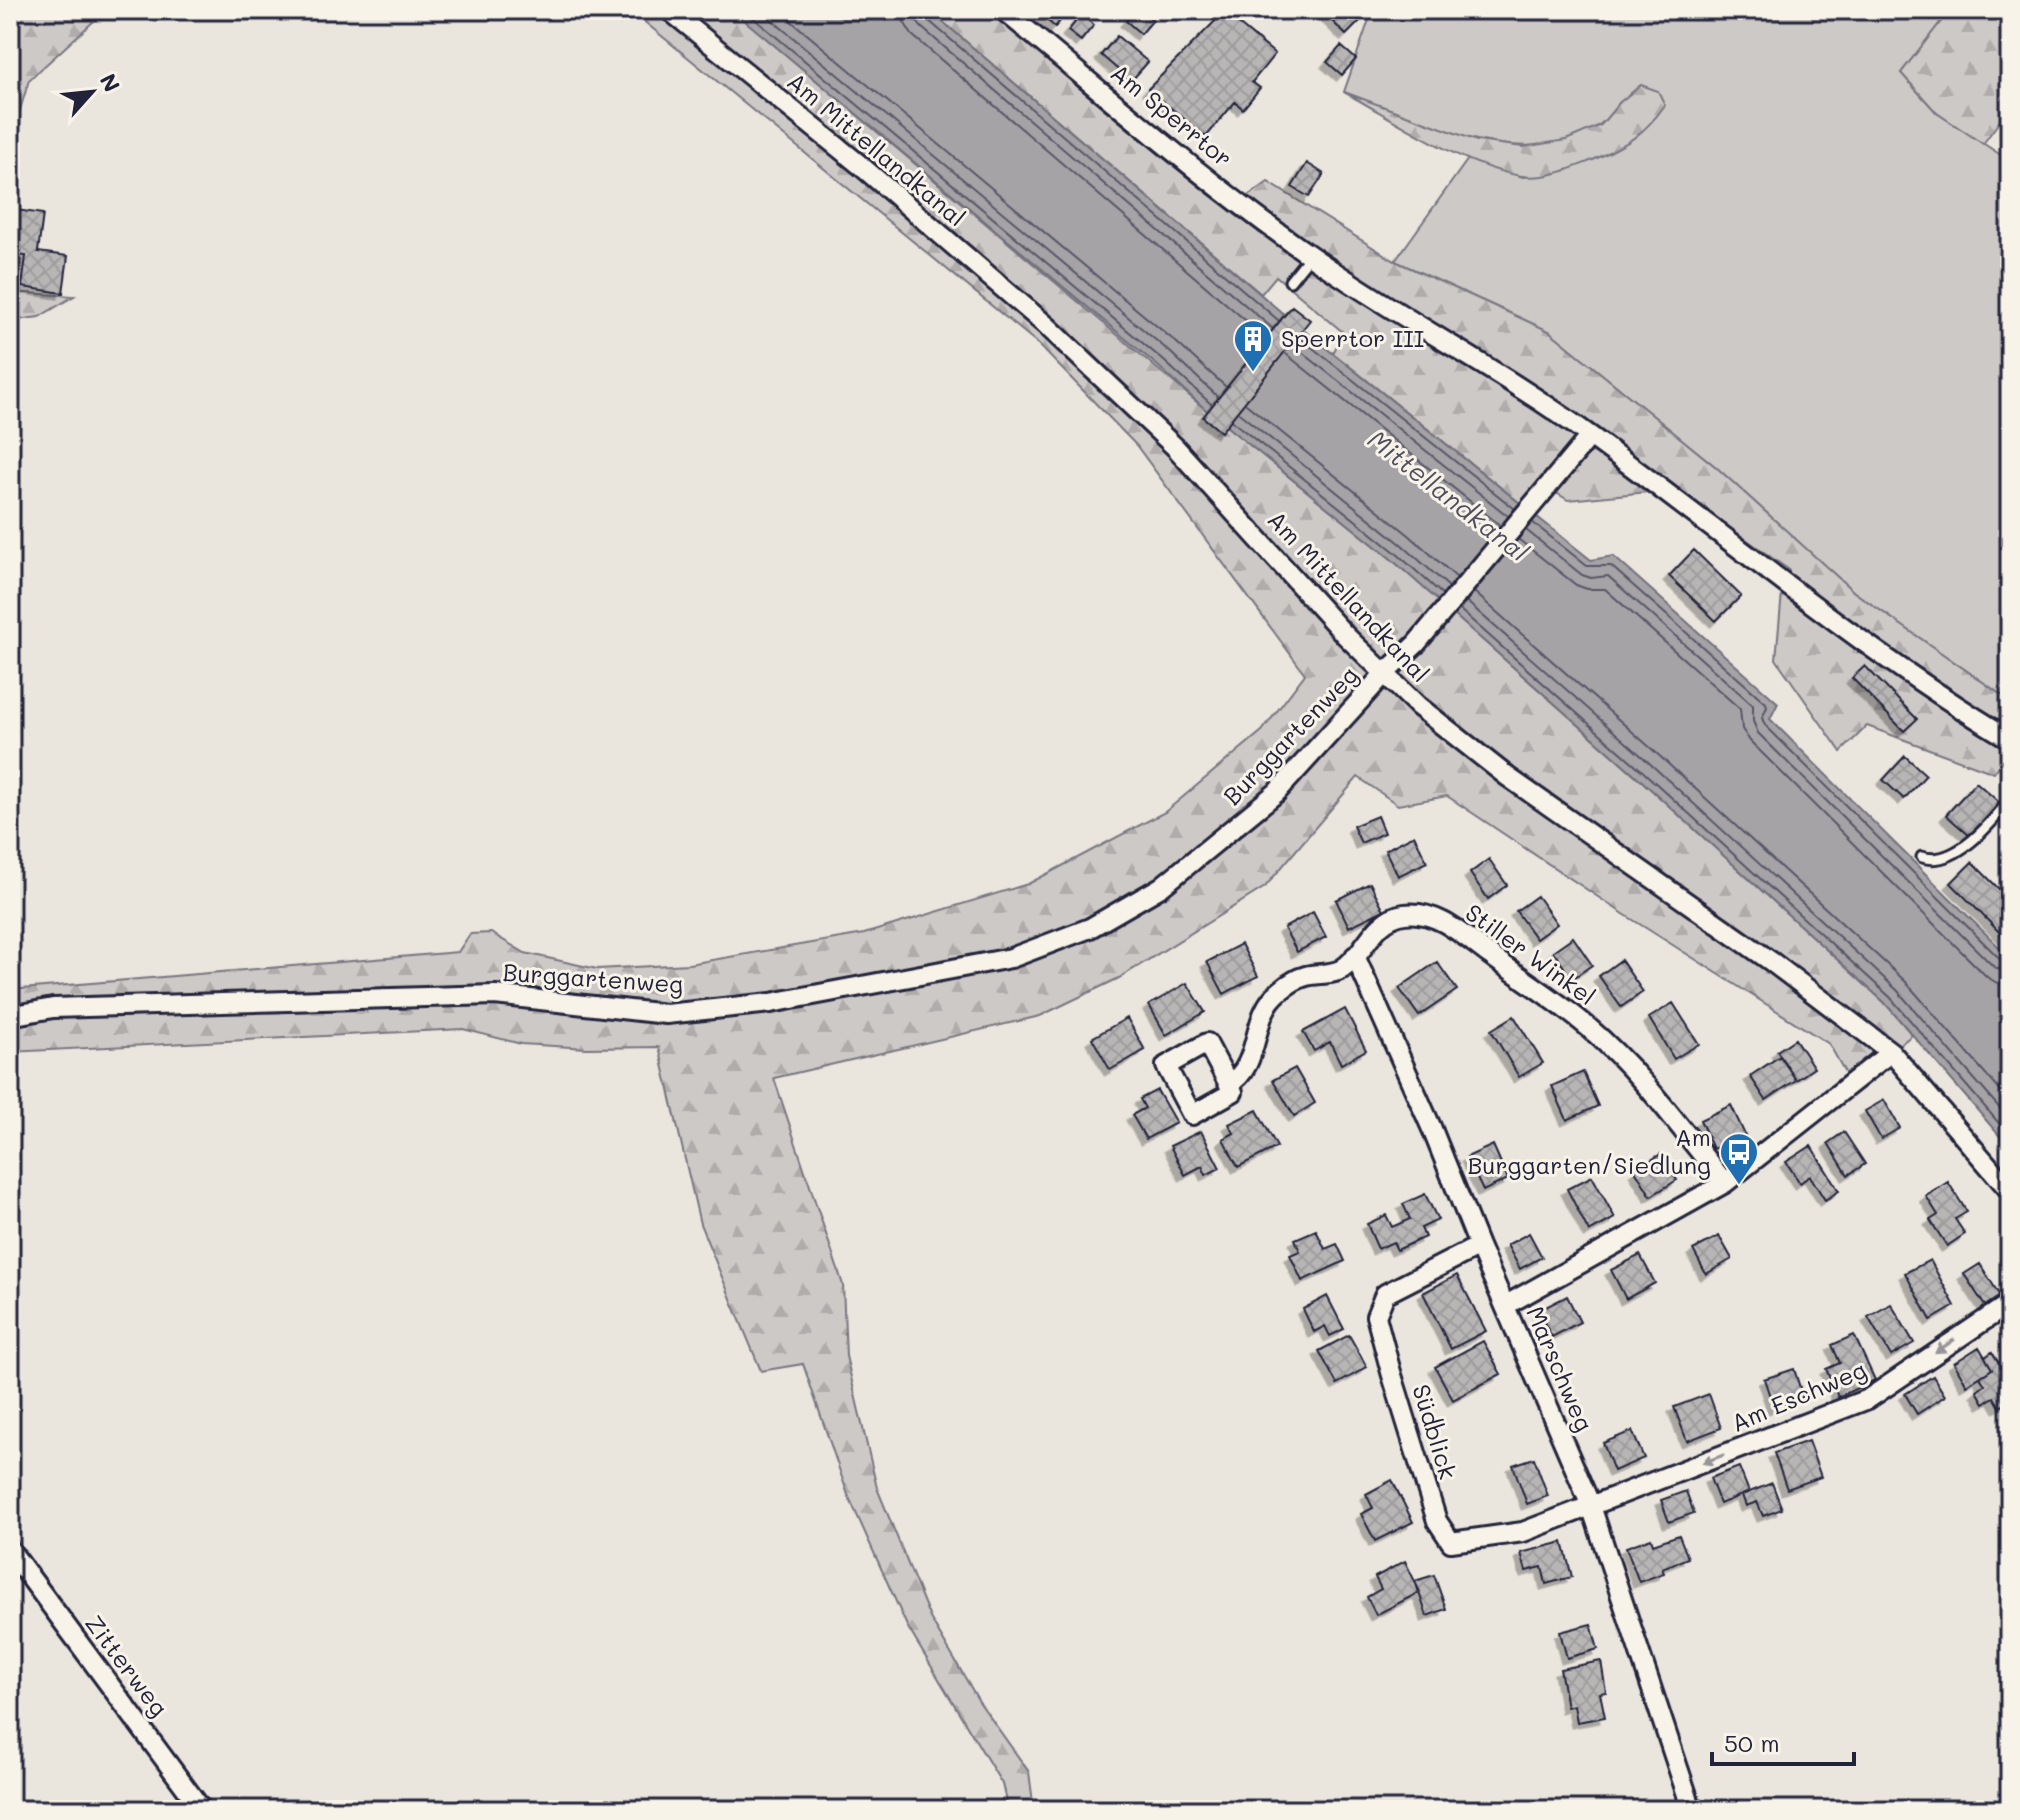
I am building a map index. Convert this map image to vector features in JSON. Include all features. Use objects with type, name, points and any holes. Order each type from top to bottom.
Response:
[{"type":"street","name":"Am Mittellandkanal","points":[[669,10],[860,165],[1047,326],[1175,447],[1345,635],[1418,706],[1508,777],[1772,962],[1891,1052],[2010,1191]]},
{"type":"street","name":"Am Sperrtor","points":[[1003,10],[1245,208],[1310,256],[1533,395],[1590,436]]},
{"type":"street","name":"Burggartenweg","points":[[10,1016],[53,1008],[495,995],[666,1014],[771,1003],[1011,958],[1090,928],[1161,887],[1276,793],[1385,673],[1416,644],[1590,436]]},
{"type":"street","points":[[1590,436],[1854,635],[1956,707],[2010,739]]},
{"type":"street","name":"Stiller Winkel","points":[[1229,1084],[1240,1078],[1252,1055],[1261,1015],[1277,992],[1304,976],[1341,970],[1375,929],[1403,914],[1430,915],[1589,1027],[1649,1089],[1725,1183]]},
{"type":"street","name":"Marschweg","points":[[1355,956],[1432,1129],[1591,1506],[1692,1810]]},
{"type":"street","points":[[1506,1305],[1725,1183],[1891,1052]]},
{"type":"street","name":"Südblick","points":[[1479,1246],[1385,1294],[1376,1316],[1437,1521],[1451,1542],[1523,1532],[1591,1506]]},
{"type":"street","name":"Am Eschweg","points":[[1591,1506],[1868,1399],[2010,1303]]},
{"type":"street","name":"Zitterweg","points":[[10,1550],[202,1810]]},
{"type":"lane","points":[[1290,281],[1310,256]]},
{"type":"lane","points":[[1922,857],[1931,860],[1963,850],[2010,800]]},
{"type":"green space","points":[[10,10],[106,10],[29,80],[10,143]]},
{"type":"green space","points":[[630,10],[733,10],[1205,409],[1390,558],[1633,773],[1885,1003],[1912,1035],[1851,1083],[1829,1044],[1619,911],[1447,796],[1398,805],[1358,777],[1265,887],[1119,978],[1040,1016],[774,1078],[843,1285],[846,1356],[877,1488],[930,1618],[980,1703],[1029,1772],[1034,1810],[1008,1810],[1002,1784],[907,1626],[848,1495],[803,1364],[761,1371],[700,1224],[659,1047],[587,1048],[521,1044],[463,1029],[10,1052],[10,990],[458,952],[470,934],[491,933],[525,953],[597,969],[689,964],[864,934],[1028,884],[1165,812],[1262,731],[1305,674],[1136,445],[1036,342]]},
{"type":"green space","points":[[929,10],[992,10],[1232,208],[1268,182],[1395,261],[1549,331],[1716,467],[1854,592],[2010,701],[2010,750],[1994,773],[1867,726],[1841,752],[1776,659],[1782,593],[1789,570],[1662,479],[1648,492],[1568,500],[1543,485],[1525,507],[1333,353],[1344,333],[1276,276],[1261,294]]},
{"type":"green space","points":[[1365,10],[1950,10],[1901,73],[1937,113],[2010,161],[2010,701],[1854,592],[1716,467],[1549,331],[1395,261],[1468,159],[1523,177],[1568,170],[1620,102],[1599,125],[1568,139],[1536,145],[1504,145],[1438,129],[1344,92],[1370,17]]},
{"type":"green space","points":[[1950,10],[2010,10],[2010,107],[1983,144],[1937,113],[1901,73]]},
{"type":"green space","points":[[1641,85],[1658,91],[1665,105],[1642,132],[1593,160],[1531,177],[1500,171],[1454,153],[1344,92],[1477,141],[1523,147],[1566,140],[1601,125],[1620,102]]},
{"type":"green space","points":[[10,292],[74,296],[39,317],[10,321]]},
{"type":"water","name":"Mittellandkanal","points":[[732,10],[929,10],[1280,311],[1591,560],[1613,556],[1778,703],[1770,719],[2010,958],[2010,1148],[1885,1003],[1633,773],[1390,558],[1205,409],[1158,366]]},
{"type":"building","points":[[1035,10],[1069,10],[1055,27]]},
{"type":"building","points":[[1136,10],[1141,10],[1153,20],[1141,34],[1126,21]]},
{"type":"building","points":[[1331,10],[1352,10],[1362,19],[1346,35],[1326,15]]},
{"type":"building","points":[[1224,12],[1275,54],[1252,82],[1260,88],[1243,109],[1235,102],[1206,137],[1148,89]]},
{"type":"building","points":[[1081,15],[1094,25],[1081,41],[1068,31]]},
{"type":"building","points":[[1117,36],[1148,62],[1131,81],[1101,55]]},
{"type":"building","points":[[1341,46],[1356,59],[1342,75],[1327,62]]},
{"type":"building","points":[[1307,163],[1324,174],[1309,197],[1292,187]]},
{"type":"building","points":[[10,209],[43,214],[38,252],[68,256],[63,293],[22,287],[26,256],[10,254]]},
{"type":"building","name":"Sperrtor III","points":[[1292,306],[1310,320],[1221,432],[1203,417]]},
{"type":"building","points":[[1694,550],[1741,596],[1716,621],[1669,576]]},
{"type":"building","points":[[1865,666],[1917,719],[1904,731],[1852,678]]},
{"type":"building","points":[[1905,756],[1926,775],[1904,799],[1883,780]]},
{"type":"building","points":[[1976,782],[2000,803],[1970,836],[1946,815]]},
{"type":"building","points":[[1377,816],[1384,833],[1361,843],[1353,826]]},
{"type":"building","points":[[1414,835],[1427,862],[1398,876],[1385,850]]},
{"type":"building","points":[[1489,859],[1507,885],[1488,899],[1470,873]]},
{"type":"building","points":[[1972,862],[2010,900],[2010,943],[1951,883]]},
{"type":"building","points":[[1370,883],[1384,910],[1349,927],[1336,900]]},
{"type":"building","points":[[1537,896],[1557,924],[1536,939],[1516,911]]},
{"type":"building","points":[[1313,912],[1326,937],[1297,952],[1284,928]]},
{"type":"building","points":[[1573,937],[1592,965],[1572,979],[1553,951]]},
{"type":"building","points":[[1241,944],[1258,976],[1224,994],[1207,962]]},
{"type":"building","points":[[1621,960],[1643,992],[1621,1007],[1599,976]]},
{"type":"building","points":[[1437,962],[1457,990],[1419,1016],[1399,988]]},
{"type":"building","points":[[1187,983],[1205,1012],[1166,1035],[1149,1005]]},
{"type":"building","points":[[1673,1003],[1699,1044],[1674,1059],[1649,1018]]},
{"type":"building","points":[[1345,1009],[1366,1050],[1341,1064],[1330,1042],[1314,1051],[1303,1032]]},
{"type":"building","points":[[1514,1016],[1543,1063],[1519,1077],[1491,1030]]},
{"type":"building","points":[[1127,1018],[1145,1050],[1110,1070],[1092,1038]]},
{"type":"building","points":[[1795,1039],[1814,1068],[1796,1080],[1777,1051]]},
{"type":"building","points":[[1780,1056],[1796,1080],[1766,1100],[1750,1076]]},
{"type":"building","points":[[1295,1068],[1315,1103],[1294,1116],[1273,1080]]},
{"type":"building","points":[[1583,1072],[1598,1106],[1567,1120],[1552,1086]]},
{"type":"building","points":[[1157,1090],[1176,1123],[1146,1139],[1132,1115],[1145,1108],[1140,1099]]},
{"type":"building","points":[[1884,1100],[1900,1128],[1881,1139],[1865,1111]]},
{"type":"building","points":[[1731,1105],[1745,1135],[1713,1149],[1700,1120]]},
{"type":"building","points":[[1257,1110],[1277,1147],[1238,1167],[1223,1139],[1234,1133],[1229,1124]]},
{"type":"building","points":[[1201,1131],[1220,1168],[1206,1175],[1202,1166],[1185,1175],[1170,1146]]},
{"type":"building","points":[[1844,1132],[1865,1164],[1848,1175],[1828,1143]]},
{"type":"building","points":[[1493,1145],[1508,1179],[1483,1191],[1467,1157]]},
{"type":"building","points":[[1811,1146],[1839,1191],[1825,1200],[1810,1176],[1800,1183],[1786,1162]]},
{"type":"building","points":[[1661,1154],[1677,1180],[1651,1196],[1635,1170]]},
{"type":"building","points":[[1592,1176],[1615,1218],[1589,1232],[1567,1189]]},
{"type":"building","points":[[1948,1182],[1967,1212],[1955,1219],[1965,1234],[1947,1246],[1930,1220],[1938,1215],[1926,1196]]},
{"type":"building","points":[[1425,1194],[1438,1220],[1421,1228],[1425,1237],[1397,1250],[1393,1242],[1378,1249],[1367,1224],[1386,1215],[1392,1227],[1410,1219],[1403,1204]]},
{"type":"building","points":[[1316,1230],[1325,1249],[1337,1244],[1345,1261],[1302,1281],[1290,1255],[1300,1251],[1295,1239]]},
{"type":"building","points":[[1529,1233],[1542,1257],[1520,1269],[1507,1245]]},
{"type":"building","points":[[1719,1236],[1732,1259],[1706,1274],[1693,1250]]},
{"type":"building","points":[[1640,1255],[1655,1283],[1626,1299],[1611,1270]]},
{"type":"building","points":[[1930,1260],[1955,1306],[1931,1320],[1905,1273]]},
{"type":"building","points":[[1980,1264],[2000,1296],[1985,1306],[1964,1274]]},
{"type":"building","points":[[1457,1275],[1486,1331],[1451,1349],[1423,1293]]},
{"type":"building","points":[[1327,1296],[1344,1329],[1330,1336],[1325,1326],[1314,1332],[1303,1309]]},
{"type":"building","points":[[1567,1296],[1580,1322],[1552,1337],[1538,1311]]},
{"type":"building","points":[[1891,1304],[1914,1343],[1891,1356],[1868,1317]]},
{"type":"building","points":[[1349,1335],[1367,1367],[1337,1384],[1319,1351]]},
{"type":"building","points":[[1854,1335],[1875,1380],[1838,1397],[1826,1369],[1840,1363],[1832,1345]]},
{"type":"building","points":[[1483,1341],[1501,1374],[1453,1400],[1435,1367]]},
{"type":"building","points":[[1979,1347],[1992,1369],[1967,1385],[1954,1363]]},
{"type":"building","points":[[1992,1352],[1999,1363],[2005,1359],[2010,1367],[2010,1401],[2000,1407],[1994,1397],[1984,1403],[1977,1391],[1985,1385],[1980,1377],[1992,1369],[1985,1357]]},
{"type":"building","points":[[1794,1369],[1803,1397],[1774,1408],[1764,1379]]},
{"type":"building","points":[[1933,1376],[1945,1396],[1917,1414],[1905,1394]]},
{"type":"building","points":[[1709,1394],[1721,1428],[1687,1441],[1674,1407]]},
{"type":"building","points":[[1632,1431],[1644,1458],[1614,1471],[1603,1443]]},
{"type":"building","points":[[1808,1441],[1821,1477],[1787,1489],[1774,1453]]},
{"type":"building","points":[[1534,1458],[1548,1496],[1527,1504],[1513,1465]]},
{"type":"building","points":[[1739,1467],[1749,1492],[1720,1504],[1710,1478]]},
{"type":"building","points":[[1392,1480],[1413,1522],[1375,1541],[1361,1514],[1373,1508],[1366,1494]]},
{"type":"building","points":[[1772,1483],[1782,1509],[1763,1516],[1757,1502],[1746,1506],[1742,1495]]},
{"type":"building","points":[[1686,1491],[1694,1513],[1669,1522],[1661,1500]]},
{"type":"building","points":[[1679,1535],[1688,1558],[1662,1568],[1664,1573],[1639,1582],[1626,1547],[1651,1538],[1653,1544]]},
{"type":"building","points":[[1563,1542],[1572,1577],[1546,1584],[1542,1567],[1526,1571],[1521,1553]]},
{"type":"building","points":[[1405,1561],[1420,1592],[1376,1615],[1367,1597],[1381,1589],[1375,1577]]},
{"type":"building","points":[[1434,1575],[1446,1609],[1427,1616],[1415,1581]]},
{"type":"building","points":[[1591,1624],[1598,1649],[1567,1658],[1560,1632]]},
{"type":"building","points":[[1601,1661],[1606,1692],[1600,1693],[1605,1717],[1577,1722],[1574,1705],[1567,1707],[1560,1669]]},
{"type":"place","name":"Sperrtor III","points":[[1253,373]]},
{"type":"place","name":"Am Burggarten/Siedlung","points":[[1739,1186]]}]
